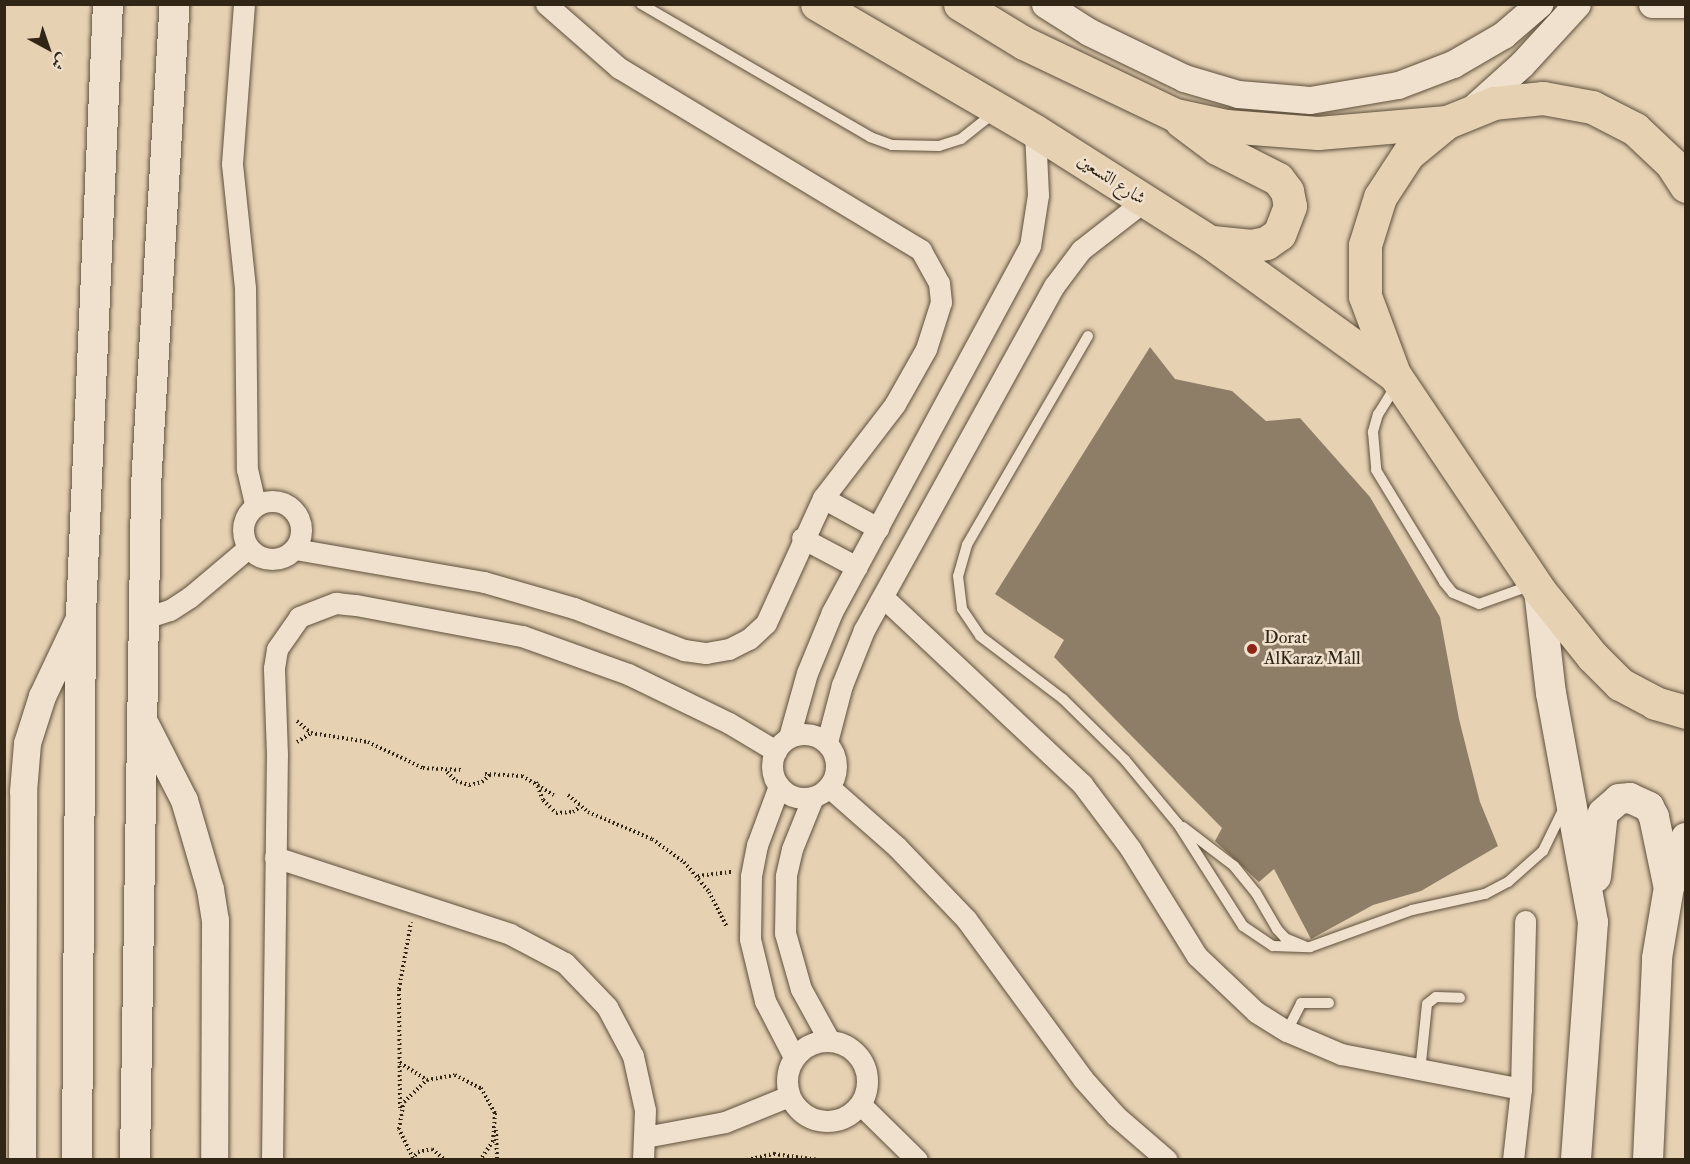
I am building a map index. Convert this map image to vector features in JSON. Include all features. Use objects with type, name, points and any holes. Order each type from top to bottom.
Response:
[{"type":"main road","points":[[77,1160],[81,614],[108,4]]},
{"type":"main road","points":[[135,1160],[142,618],[146,486],[175,4]]},
{"type":"main road","name":"شارع التسعين","points":[[817,4],[1035,131],[1210,242],[1396,378]]},
{"type":"main road","points":[[960,4],[1024,43],[1175,115],[1217,148],[1278,178],[1287,191],[1290,206],[1287,221],[1273,239],[1251,246],[1210,242]]},
{"type":"main road","points":[[1175,115],[1226,126],[1318,133],[1459,117],[1494,103],[1544,98],[1592,107],[1635,129],[1671,163],[1686,186]]},
{"type":"main road","points":[[1459,117],[1402,163],[1380,197],[1365,245],[1365,296],[1396,378],[1537,587],[1592,656],[1620,684],[1655,703],[1686,712]]},
{"type":"main road","points":[[1537,587],[1551,693],[1593,922]]},
{"type":"main road","points":[[1576,1160],[1600,824],[1603,813],[1619,799],[1640,801],[1654,817],[1669,887]]},
{"type":"main road","points":[[1652,1153],[1657,958],[1669,887],[1686,838]]},
{"type":"street","points":[[244,4],[232,164],[245,288],[247,469],[255,505]]},
{"type":"street","points":[[295,549],[484,582],[585,612],[684,650],[706,653],[729,649],[766,623],[778,604],[802,538],[823,498],[895,404],[926,350],[941,302],[932,265],[905,238],[619,68],[546,4]]},
{"type":"street","points":[[1045,4],[1125,50],[1184,78],[1238,94],[1310,100],[1369,93],[1426,76],[1480,51],[1539,4]]},
{"type":"street","points":[[1459,117],[1522,64],[1577,4]]},
{"type":"street","points":[[1652,4],[1684,4]]},
{"type":"street","points":[[1035,131],[1038,195],[1030,246],[819,642],[782,744],[772,763],[779,786],[789,794],[821,792],[897,848],[966,919],[1083,1079],[1116,1116],[1167,1160]]},
{"type":"street","points":[[829,1040],[801,989],[785,933],[786,876],[792,849],[836,764],[827,742],[852,657],[1054,286],[1081,250],[1144,201]]},
{"type":"street","points":[[823,498],[878,528]]},
{"type":"street","points":[[269,500],[283,501],[294,510],[301,522],[301,536],[295,549],[285,557],[272,560],[248,548],[243,525],[255,505],[269,500]]},
{"type":"street","points":[[802,538],[857,567]]},
{"type":"street","points":[[142,618],[158,615],[190,597],[248,548]]},
{"type":"street","points":[[883,597],[1068,769],[1107,815],[1197,956],[1228,988],[1287,1031],[1341,1054],[1420,1072],[1521,1089]]},
{"type":"street","points":[[272,1160],[277,649],[299,617],[336,603],[466,624],[576,653],[729,723],[782,744],[802,734],[827,742]]},
{"type":"street","points":[[22,1160],[23,791],[27,743],[42,696],[81,614]]},
{"type":"street","points":[[142,718],[184,800],[210,889],[215,920],[214,1160]]},
{"type":"street","points":[[779,786],[754,860],[748,908],[755,971],[765,1001],[794,1057]]},
{"type":"street","points":[[275,857],[539,946],[588,983],[607,1007],[633,1056],[643,1101],[644,1160]]},
{"type":"street","points":[[1513,1160],[1521,1089],[1525,921]]},
{"type":"street","points":[[829,1040],[852,1049],[860,1058],[867,1081],[860,1104],[852,1113],[828,1121],[805,1115],[789,1096],[788,1069],[794,1057],[804,1047],[829,1040]]},
{"type":"street","points":[[645,1137],[725,1122],[789,1096]]},
{"type":"street","points":[[860,1104],[916,1160]]},
{"type":"lane","points":[[641,4],[892,145],[915,149],[961,139],[997,109]]},
{"type":"lane","points":[[1088,336],[967,545],[958,576],[963,609],[980,636],[1095,729],[1178,824],[1243,926],[1273,946],[1310,947],[1412,910],[1497,888],[1543,850],[1554,832],[1570,791]]},
{"type":"lane","points":[[1396,378],[1382,405],[1373,432],[1376,470],[1444,582],[1453,593],[1479,604],[1537,587]]},
{"type":"lane","points":[[1178,824],[1234,866],[1285,938],[1310,947]]},
{"type":"lane","points":[[1420,1072],[1426,1004],[1436,997],[1460,998]]},
{"type":"lane","points":[[1287,1031],[1300,1003],[1329,1002]]},
{"type":"path","points":[[311,733],[368,742],[423,768],[447,772],[461,770]]},
{"type":"path","points":[[447,772],[456,781],[469,785],[482,783],[492,773]]},
{"type":"path","points":[[485,774],[522,776],[536,782],[554,795]]},
{"type":"path","points":[[536,782],[543,800],[556,813],[573,812],[580,807]]},
{"type":"path","points":[[568,795],[580,807],[601,819],[652,839],[697,876],[726,927]]},
{"type":"path","points":[[697,876],[731,872],[754,860]]},
{"type":"path","points":[[416,903],[399,989],[399,1129],[413,1159],[432,1149],[445,1160]]},
{"type":"path","points":[[399,1063],[427,1080]]},
{"type":"path","points":[[400,1112],[410,1093],[427,1080],[441,1075],[470,1080],[490,1100],[496,1128],[497,1160]]},
{"type":"path","points":[[480,1160],[493,1141],[496,1128]]},
{"type":"path","points":[[747,1160],[774,1154],[819,1160]]},
{"type":"building","name":"Dorat AlKaraz Mall","points":[[1150,347],[1175,379],[1232,391],[1266,421],[1300,418],[1370,497],[1440,617],[1459,719],[1480,802],[1498,846],[1421,891],[1373,905],[1311,939],[1274,869],[1259,882],[1215,841],[1222,828],[1054,657],[1064,640],[995,594]]},
{"type":"place","name":"Dorat AlKaraz Mall","points":[[1252,649]]}]
